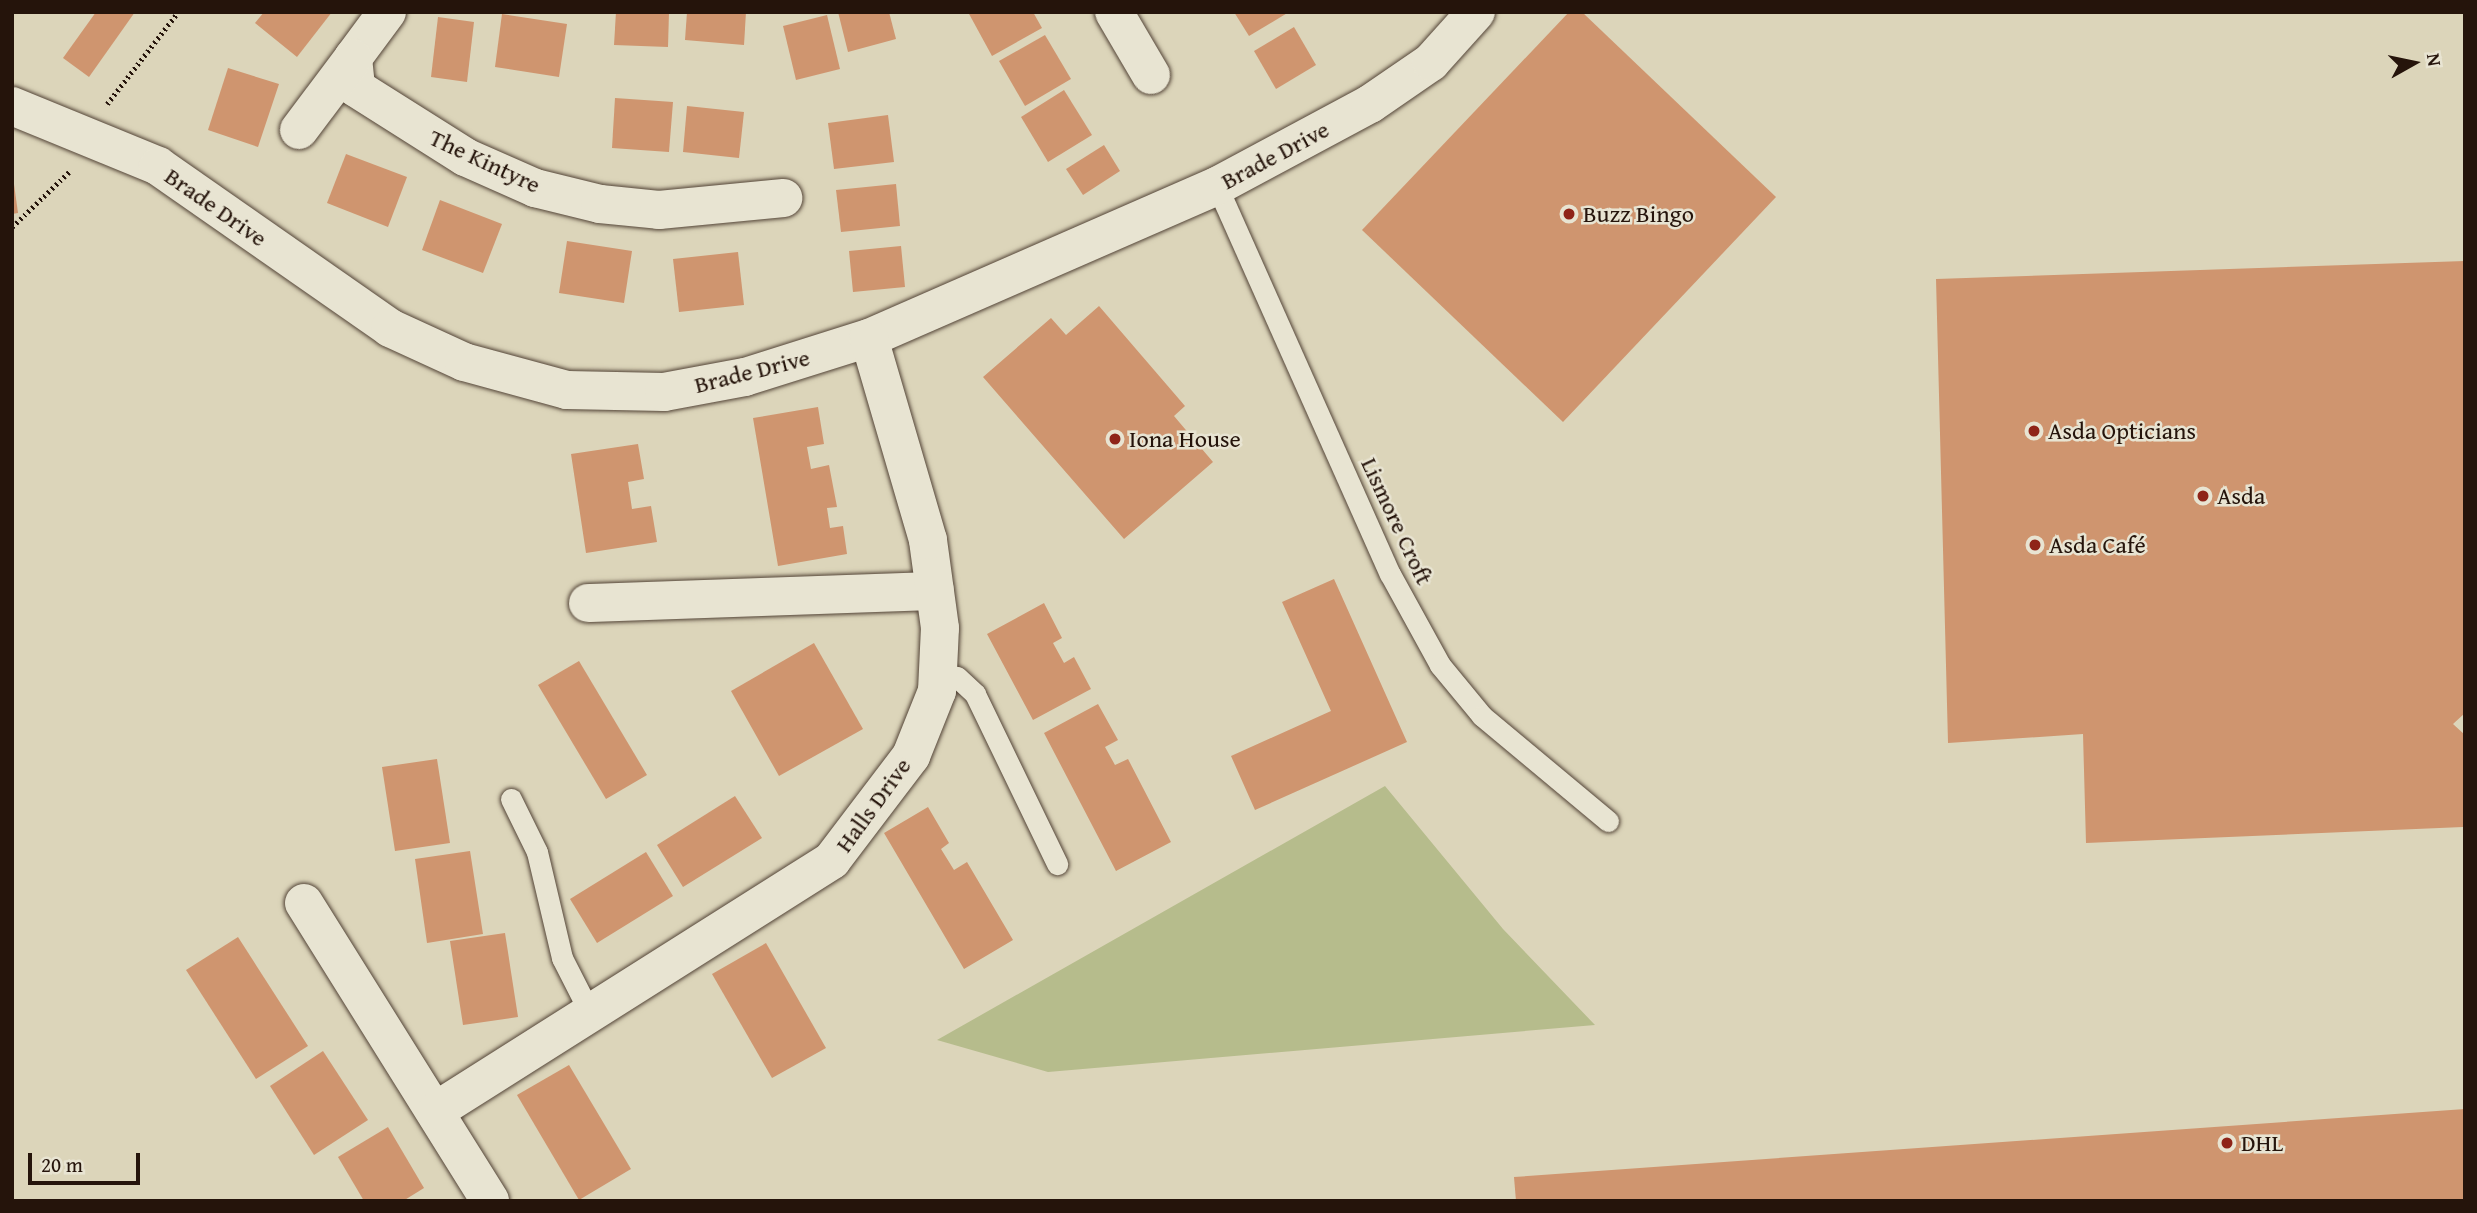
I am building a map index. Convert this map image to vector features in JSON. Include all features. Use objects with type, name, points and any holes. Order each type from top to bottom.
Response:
[{"type":"street","points":[[299,131],[387,12]]},
{"type":"street","points":[[1114,12],[1151,75]]},
{"type":"street","name":"Brade Drive","points":[[12,106],[89,134],[158,166],[390,328],[464,362],[567,390],[664,392],[745,377],[869,338],[1217,186],[1370,104],[1431,62],[1476,12]]},
{"type":"street","name":"The Kintyre","points":[[353,58],[355,88],[379,106],[535,188],[659,210],[783,198]]},
{"type":"street","name":"Halls Drive","points":[[437,1110],[832,860],[911,756],[938,673],[935,591],[928,540],[869,338]]},
{"type":"street","points":[[588,603],[935,591]]},
{"type":"street","points":[[304,903],[437,1110],[490,1201]]},
{"type":"lane","name":"Lismore Croft","points":[[1217,186],[1390,574],[1440,665],[1482,716],[1608,821]]},
{"type":"lane","points":[[938,673],[957,677],[975,694],[1057,864]]},
{"type":"lane","points":[[511,799],[537,852],[562,958],[590,1013]]},
{"type":"path","points":[[12,227],[79,163],[89,134],[178,12]]},
{"type":"green space","points":[[1385,786],[1503,929],[1595,1025],[1048,1072],[937,1040]]},
{"type":"building","points":[[96,12],[135,12],[89,77],[63,58]]},
{"type":"building","points":[[264,12],[332,12],[297,57],[255,23]]},
{"type":"building","points":[[616,12],[669,12],[668,47],[614,45]]},
{"type":"building","points":[[687,12],[746,12],[744,45],[685,40]]},
{"type":"building","points":[[838,12],[889,12],[896,39],[848,52]]},
{"type":"building","points":[[968,12],[1033,12],[1042,28],[992,56]]},
{"type":"building","points":[[1234,12],[1289,12],[1249,36]]},
{"type":"building","name":"Buzz Bingo","points":[[1569,12],[1582,12],[1776,197],[1563,422],[1362,230]]},
{"type":"building","points":[[502,14],[567,24],[559,77],[495,67]]},
{"type":"building","points":[[827,15],[840,69],[796,80],[783,26]]},
{"type":"building","points":[[438,17],[474,22],[467,82],[431,77]]},
{"type":"building","points":[[1294,27],[1316,65],[1276,89],[1254,51]]},
{"type":"building","points":[[1045,35],[1071,79],[1025,106],[999,61]]},
{"type":"building","points":[[228,68],[279,84],[258,147],[208,130]]},
{"type":"building","points":[[1064,90],[1092,135],[1048,162],[1021,117]]},
{"type":"building","points":[[615,98],[673,102],[669,152],[612,148]]},
{"type":"building","points":[[687,106],[744,112],[739,158],[683,152]]},
{"type":"building","points":[[888,115],[894,162],[834,169],[828,123]]},
{"type":"building","points":[[1104,145],[1120,171],[1083,195],[1066,169]]},
{"type":"building","points":[[346,154],[407,177],[388,227],[327,203]]},
{"type":"building","points":[[14,184],[18,213],[12,214],[12,185]]},
{"type":"building","points":[[896,184],[900,226],[841,232],[836,190]]},
{"type":"building","points":[[440,200],[502,224],[483,273],[422,250]]},
{"type":"building","points":[[567,241],[632,251],[624,303],[559,293]]},
{"type":"building","points":[[901,246],[905,287],[853,292],[849,251]]},
{"type":"building","points":[[738,252],[744,305],[679,312],[673,259]]},
{"type":"building","name":"Asda","points":[[2465,261],[2465,713],[2453,724],[2465,735],[2463,827],[2086,843],[2083,734],[1948,743],[1936,279]]},
{"type":"building","name":"Iona House","points":[[1099,306],[1185,406],[1174,416],[1213,462],[1124,539],[983,377],[1051,318],[1066,335]]},
{"type":"building","points":[[818,407],[824,444],[807,447],[811,469],[829,465],[837,507],[827,508],[830,528],[843,526],[847,554],[778,566],[753,418]]},
{"type":"building","points":[[638,444],[644,479],[628,482],[632,509],[651,506],[657,542],[586,553],[571,454]]},
{"type":"building","points":[[1334,579],[1407,742],[1255,810],[1231,756],[1331,711],[1282,602]]},
{"type":"building","points":[[1044,603],[1062,638],[1053,643],[1064,663],[1074,657],[1091,689],[1033,720],[987,634]]},
{"type":"building","points":[[814,643],[863,729],[779,776],[731,691]]},
{"type":"building","points":[[579,661],[647,775],[606,799],[538,685]]},
{"type":"building","points":[[1098,704],[1118,740],[1105,747],[1115,765],[1128,759],[1171,842],[1116,871],[1044,733]]},
{"type":"building","points":[[437,759],[450,843],[395,851],[382,767]]},
{"type":"building","points":[[735,796],[762,838],[683,887],[657,845]]},
{"type":"building","points":[[928,807],[949,843],[941,849],[954,870],[967,862],[1013,940],[964,969],[884,833]]},
{"type":"building","points":[[470,851],[483,934],[427,943],[415,859]]},
{"type":"building","points":[[646,852],[673,896],[597,943],[570,899]]},
{"type":"building","points":[[505,933],[518,1017],[463,1025],[450,941]]},
{"type":"building","points":[[238,937],[308,1046],[256,1079],[186,970]]},
{"type":"building","points":[[766,943],[826,1048],[772,1078],[712,974]]},
{"type":"building","points":[[323,1051],[368,1120],[314,1155],[270,1086]]},
{"type":"building","points":[[569,1065],[631,1169],[579,1200],[517,1095]]},
{"type":"building","name":"DHL","points":[[2465,1109],[2465,1201],[1516,1201],[1514,1177]]},
{"type":"building","points":[[388,1127],[424,1188],[403,1201],[364,1201],[338,1157]]},
{"type":"place","name":"Buzz Bingo","points":[[1569,214]]},
{"type":"place","name":"Asda Opticians","points":[[2034,431]]},
{"type":"place","name":"Iona House","points":[[1115,439]]},
{"type":"place","name":"Asda","points":[[2203,496]]},
{"type":"place","name":"Asda Café","points":[[2035,545]]},
{"type":"place","name":"DHL","points":[[2227,1143]]}]
